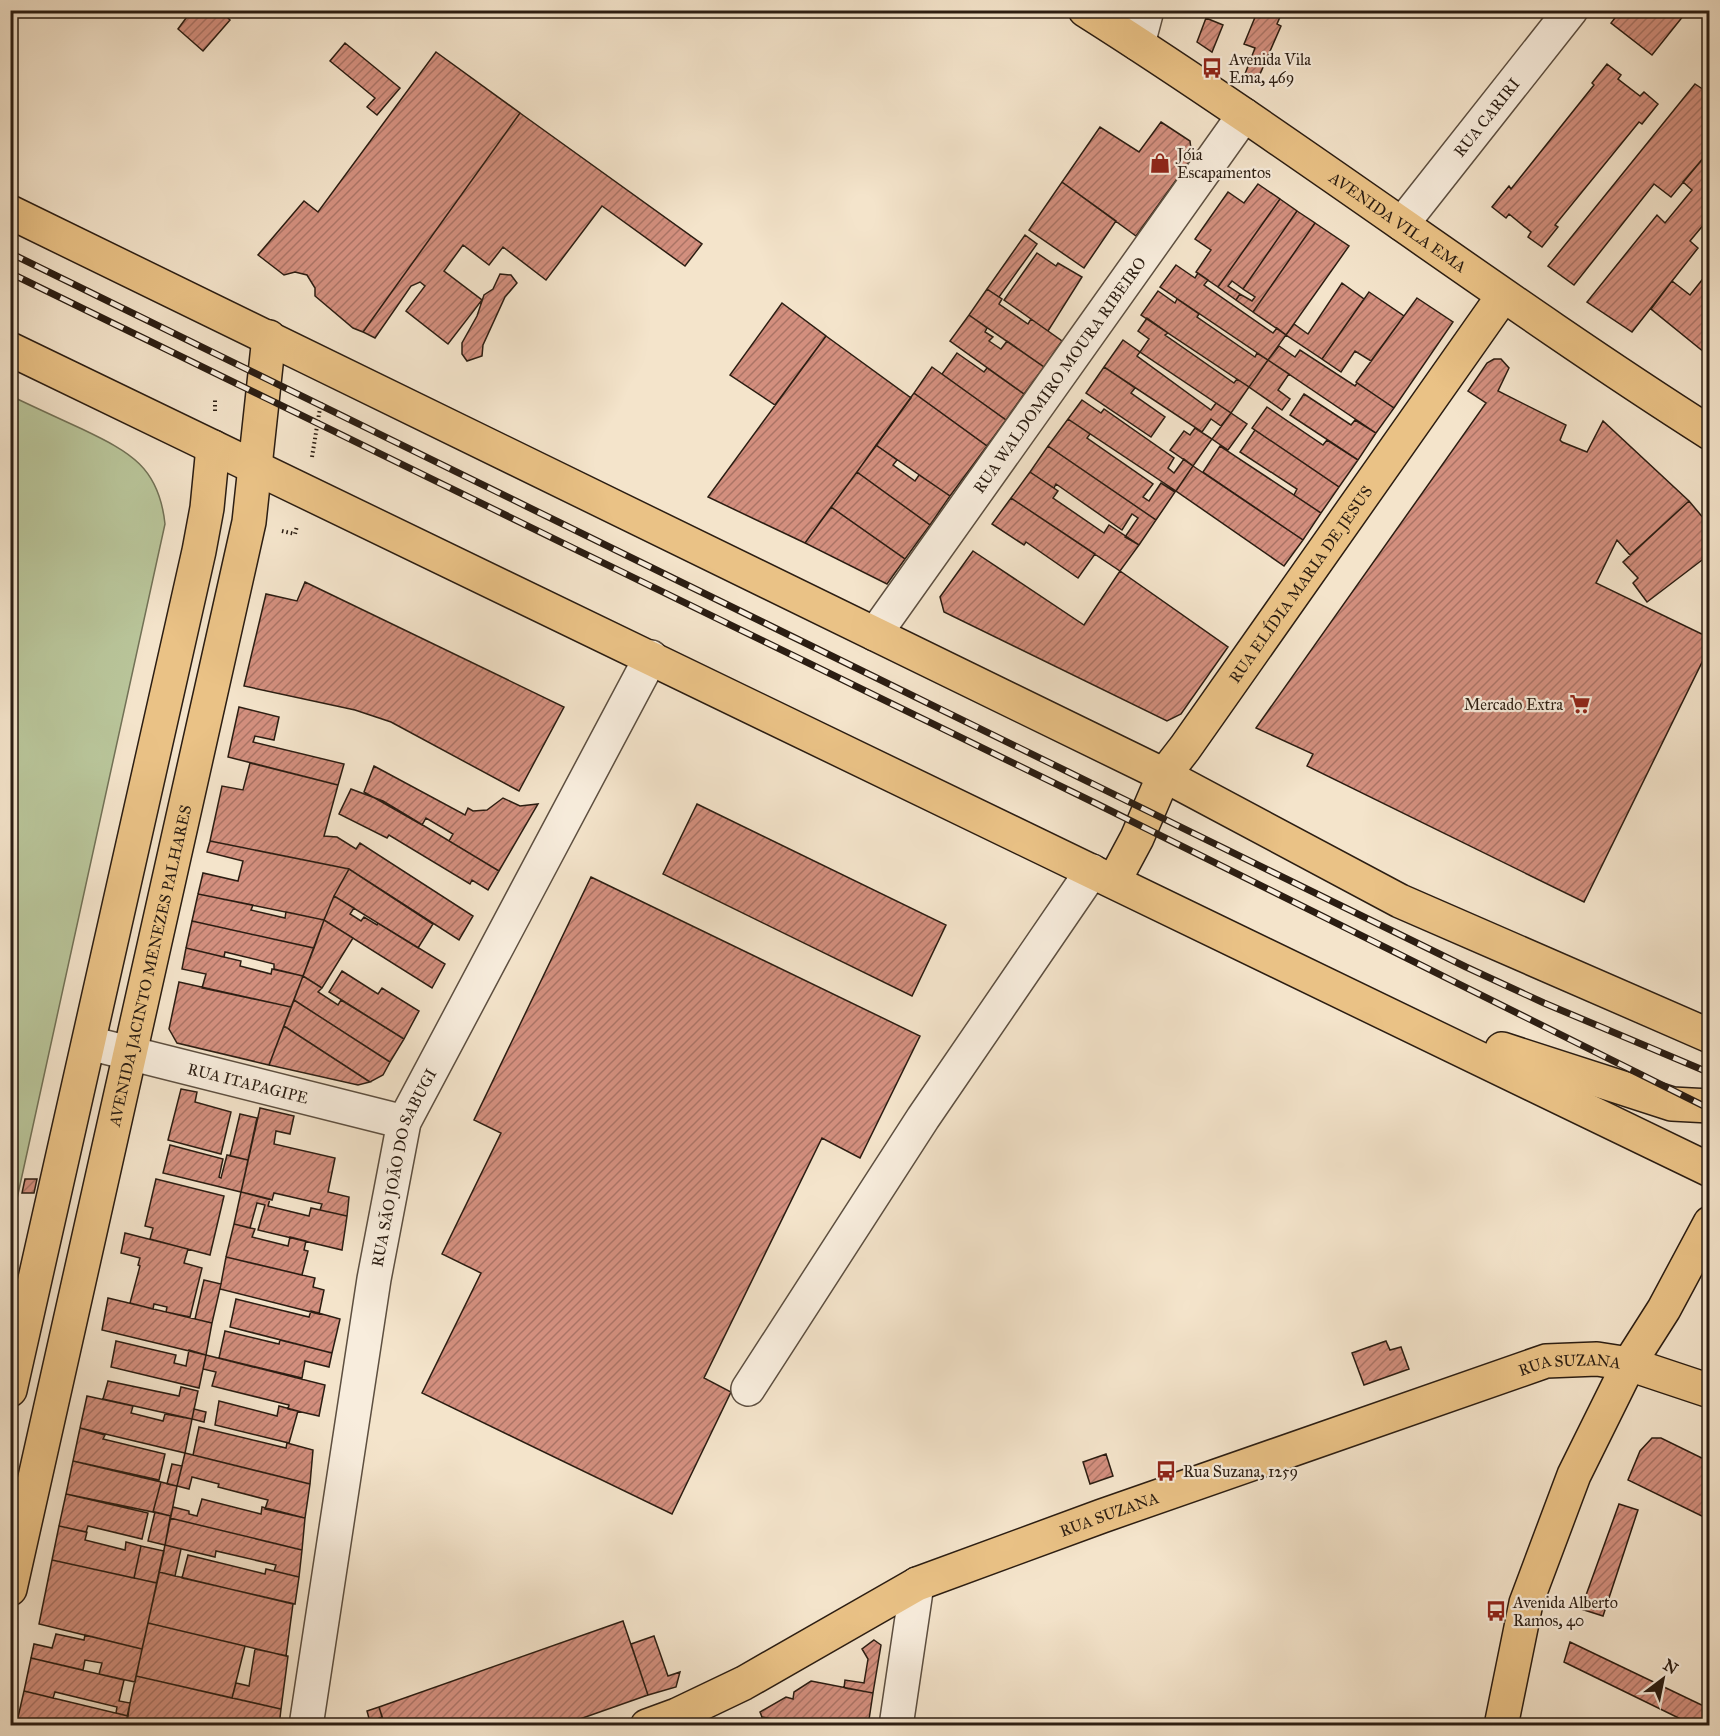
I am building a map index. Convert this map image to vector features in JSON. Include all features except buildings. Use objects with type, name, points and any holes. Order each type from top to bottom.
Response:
[{"type":"main road","name":"AVENIDA VILA EMA","points":[[1086,10],[1244,115],[1503,296],[1698,425]]},
{"type":"main road","points":[[10,212],[1164,775],[1400,901],[1710,1036]]},
{"type":"main road","name":"RUA ELÍDIA MARIA DE JESUS","points":[[1103,876],[1137,838],[1164,775],[1503,296]]},
{"type":"main road","name":"AVENIDA JACINTO MENEZES PALHARES","points":[[10,1589],[249,522],[268,337]]},
{"type":"main road","points":[[10,349],[1710,1170]]},
{"type":"main road","points":[[1698,425],[1710,451]]},
{"type":"main road","points":[[10,1390],[200,551],[213,447]]},
{"type":"main road","points":[[1361,1000],[1672,1104],[1710,1106]]},
{"type":"main road","points":[[1501,1725],[1526,1603],[1574,1475],[1629,1364],[1664,1309],[1710,1223]]},
{"type":"main road","name":"RUA SUZANA","points":[[647,1725],[677,1715],[744,1683],[917,1584],[1102,1516],[1546,1361],[1597,1359],[1629,1364],[1710,1391]]},
{"type":"street","points":[[1138,44],[1147,10]]},
{"type":"street","name":"RUA CARIRI","points":[[1402,224],[1571,10]]},
{"type":"street","name":"RUA WALDOMIRO MOURA RIBEIRO","points":[[875,634],[1244,115]]},
{"type":"street","name":"RUA SÃO JOÃO DO SABUGI","points":[[306,1725],[374,1279],[404,1122],[651,657]]},
{"type":"street","points":[[748,1389],[923,1118],[1103,876]]},
{"type":"street","name":"RUA ITAPAGIPE","points":[[89,1043],[404,1122]]},
{"type":"street","points":[[896,1725],[917,1584]]},
{"type":"green space","points":[[11,396],[99,437],[128,454],[149,475],[156,488],[162,504],[165,524],[11,1226]]},
{"type":"railway","points":[[10,253],[1466,967],[1544,1003],[1710,1073]]},
{"type":"railway","points":[[10,273],[1097,804],[1710,1109]]},
{"type":"place","name":"Avenida Vila Ema, 469","points":[[1212,68]]},
{"type":"place","name":"Jóia Escapamentos","points":[[1160,163]]},
{"type":"place","name":"Mercado Extra","points":[[1580,704]]},
{"type":"place","name":"Rua Suzana, 1259","points":[[1166,1471]]},
{"type":"place","name":"Avenida Alberto Ramos, 40","points":[[1496,1611]]}]
